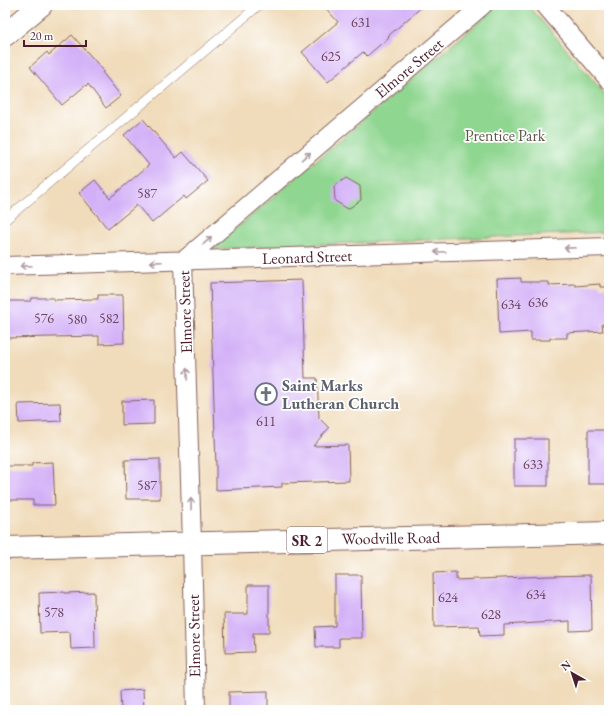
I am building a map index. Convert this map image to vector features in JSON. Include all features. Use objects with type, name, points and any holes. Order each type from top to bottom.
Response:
[{"type":"main road","points":[[5,35],[41,5]]},
{"type":"main road","name":"Woodville Road","points":[[5,548],[609,533]]},
{"type":"street","name":"Elmore Street","points":[[196,710],[183,261],[483,5]]},
{"type":"street","points":[[545,5],[609,80]]},
{"type":"street","name":"Leonard Street","points":[[5,266],[609,247]]},
{"type":"lane","points":[[5,220],[259,5]]},
{"type":"green space","name":"Prentice Park","points":[[499,5],[528,5],[609,99],[609,232],[212,249]]},
{"type":"building","points":[[323,5],[424,5],[367,56],[363,52],[328,82],[302,52],[338,22]]},
{"type":"building","points":[[72,35],[104,71],[102,72],[121,96],[106,108],[88,84],[62,105],[30,67],[47,52],[49,55]]},
{"type":"building","points":[[143,119],[176,158],[183,152],[208,181],[186,199],[184,196],[152,223],[137,205],[108,229],[79,193],[95,180],[110,198],[149,165],[124,135]]},
{"type":"building","points":[[346,178],[360,186],[361,200],[348,209],[335,201],[334,186]]},
{"type":"building","points":[[521,278],[521,282],[549,282],[549,285],[575,284],[575,286],[600,284],[600,287],[609,287],[609,324],[602,324],[603,331],[567,333],[567,338],[550,338],[550,340],[531,340],[531,332],[499,334],[497,279]]},
{"type":"building","name":"Saint Marks Lutheran Church","points":[[302,280],[305,378],[317,378],[319,418],[329,428],[313,446],[348,445],[349,481],[282,483],[282,487],[216,490],[210,283]]},
{"type":"building","points":[[98,295],[123,295],[124,343],[99,344],[99,336],[5,338],[5,301],[31,301],[31,298],[54,298],[54,300],[98,299]]},
{"type":"building","points":[[154,400],[154,424],[122,425],[122,401]]},
{"type":"building","points":[[60,403],[61,421],[19,423],[18,404]]},
{"type":"building","points":[[588,430],[609,430],[609,484],[588,484]]},
{"type":"building","points":[[514,439],[548,439],[548,486],[514,486]]},
{"type":"building","points":[[160,459],[160,499],[126,499],[125,460]]},
{"type":"building","points":[[53,462],[55,505],[33,505],[33,500],[5,500],[5,466],[32,466],[32,463]]},
{"type":"building","points":[[456,572],[456,580],[591,575],[592,630],[570,631],[570,621],[504,625],[504,635],[480,636],[479,626],[434,627],[433,573]]},
{"type":"building","points":[[335,575],[361,575],[362,638],[339,638],[339,647],[316,647],[315,627],[335,626]]},
{"type":"building","points":[[248,585],[269,585],[269,633],[253,633],[254,652],[225,653],[224,614],[248,614]]},
{"type":"building","points":[[94,592],[95,648],[71,649],[70,632],[40,633],[39,593]]},
{"type":"building","points":[[143,689],[144,710],[121,710],[120,691]]},
{"type":"building","points":[[268,691],[268,710],[229,710],[229,692]]},
{"type":"place","name":"Saint Marks Lutheran Church","points":[[266,394]]}]
